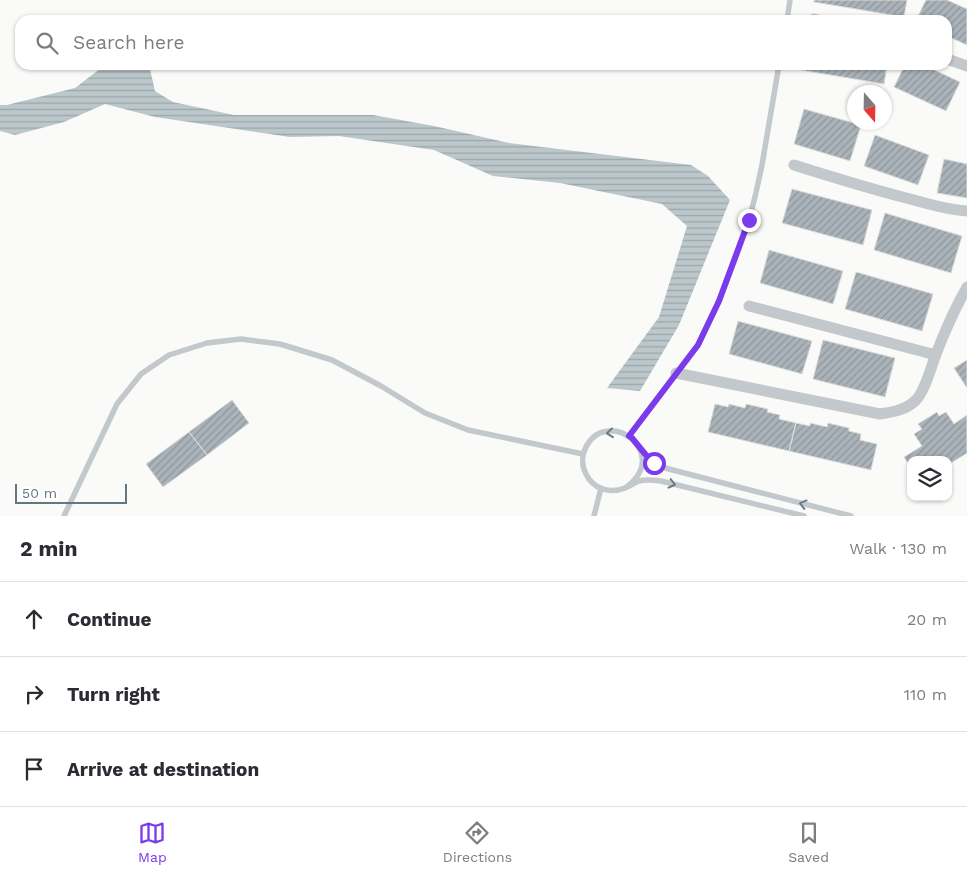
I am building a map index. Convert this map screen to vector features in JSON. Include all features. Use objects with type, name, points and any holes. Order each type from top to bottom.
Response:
[{"type":"street","points":[[952,61],[967,66]]},
{"type":"street","points":[[794,164],[880,192],[927,204],[967,211]]},
{"type":"street","points":[[676,373],[880,414],[895,412],[906,408],[917,399],[926,383],[948,325],[967,287]]},
{"type":"street","points":[[749,306],[936,355]]},
{"type":"lane","points":[[788,15],[790,0]]},
{"type":"lane","points":[[629,436],[698,345],[719,301],[749,220],[762,165],[778,70]]},
{"type":"lane","points":[[64,516],[117,404],[141,374],[169,355],[207,344],[241,339],[280,344],[332,360],[381,386],[425,413],[468,430],[583,454]]},
{"type":"lane","points":[[804,516],[661,481],[639,481],[616,491],[605,490],[596,486],[588,479],[582,460],[583,454],[588,442],[596,436],[604,432],[614,431],[623,433],[632,438],[654,463],[665,468],[851,516]]},
{"type":"lane","points":[[626,488],[634,482],[641,470],[642,454],[638,445]]},
{"type":"lane","points":[[594,516],[601,488]]},
{"type":"shaded area","points":[[98,70],[150,70],[155,91],[173,102],[234,115],[373,115],[434,126],[509,143],[691,165],[708,176],[730,200],[679,325],[640,391],[607,388],[659,317],[687,226],[662,204],[560,183],[493,176],[434,150],[339,136],[290,137],[155,117],[105,104],[64,122],[15,135],[0,131],[0,105],[7,105],[75,88]]},
{"type":"building","points":[[814,0],[907,0],[904,15],[892,15],[814,2]]},
{"type":"building","points":[[926,0],[947,0],[967,9],[967,45],[952,38],[952,15],[918,15]]},
{"type":"building","points":[[801,70],[886,70],[884,84]]},
{"type":"building","points":[[902,70],[935,70],[960,82],[946,111],[894,87]]},
{"type":"building","points":[[804,109],[847,121],[847,130],[859,130],[850,161],[794,144]]},
{"type":"building","points":[[875,135],[929,155],[918,185],[864,166]]},
{"type":"building","points":[[944,159],[967,164],[967,198],[937,193]]},
{"type":"building","points":[[792,189],[872,210],[863,245],[782,223]]},
{"type":"building","points":[[885,213],[962,236],[951,273],[874,250]]},
{"type":"building","points":[[769,250],[843,271],[833,304],[760,283]]},
{"type":"building","points":[[856,272],[933,294],[922,331],[845,309]]},
{"type":"building","points":[[738,321],[812,341],[802,374],[729,354]]},
{"type":"building","points":[[823,340],[895,358],[885,397],[813,379]]},
{"type":"building","points":[[967,360],[967,388],[954,368]]},
{"type":"building","points":[[232,400],[249,423],[207,455],[189,432]]},
{"type":"building","points":[[715,404],[728,407],[729,404],[745,408],[746,404],[768,409],[767,412],[780,415],[779,419],[796,423],[789,451],[708,432]]},
{"type":"building","points":[[937,412],[939,416],[946,412],[954,424],[967,415],[967,453],[952,462],[952,456],[907,456],[907,462],[904,457],[922,446],[914,434],[922,429],[918,424]]},
{"type":"building","points":[[796,423],[810,426],[810,423],[827,427],[828,423],[849,428],[849,431],[861,434],[860,440],[877,444],[871,470],[789,451]]},
{"type":"building","points":[[189,432],[207,455],[163,487],[146,464]]},
{"type":"route","points":[[654,463],[629,436],[698,345],[719,301],[749,220]]}]
